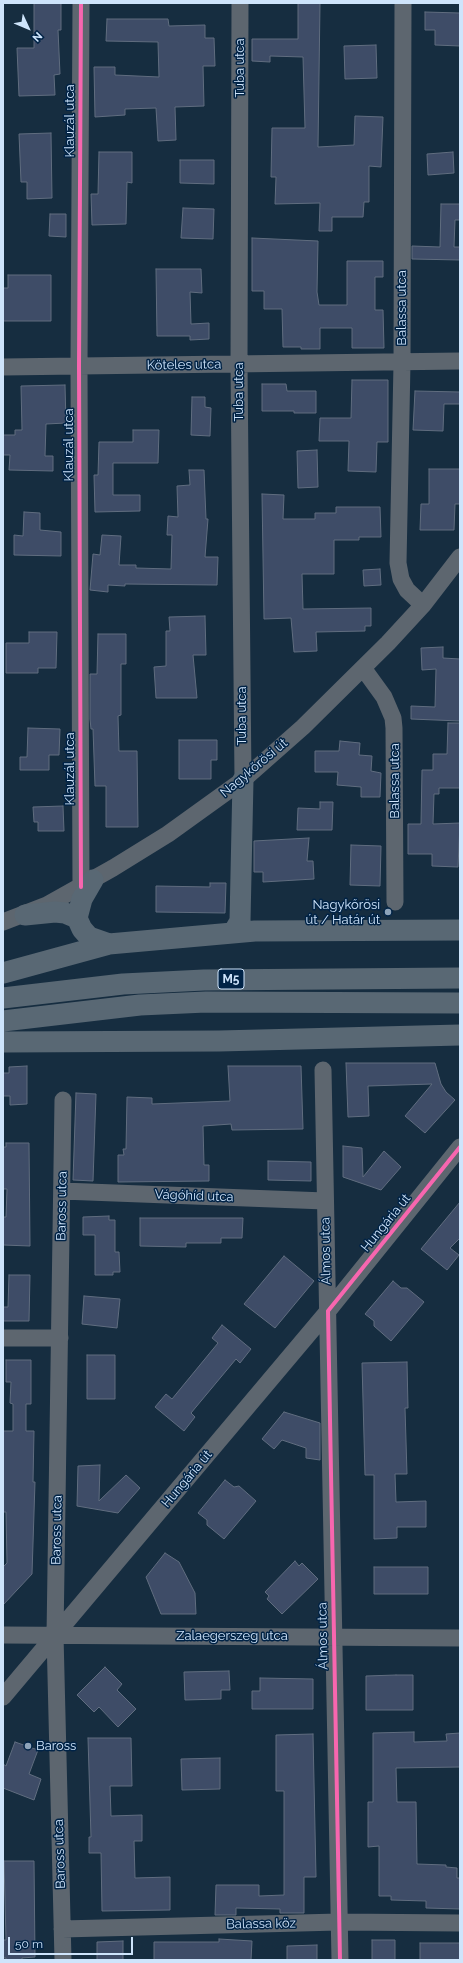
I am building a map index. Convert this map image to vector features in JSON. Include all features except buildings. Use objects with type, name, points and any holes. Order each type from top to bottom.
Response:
[{"type":"main road","points":[[233,933],[240,921],[243,780]]},
{"type":"main road","points":[[87,883],[77,918],[82,930],[88,937],[109,944]]},
{"type":"main road","points":[[25,915],[55,912],[65,913],[77,918]]},
{"type":"main road","points":[[3,973],[109,944],[255,931],[460,930]]},
{"type":"main road","name":"M5","points":[[3,998],[123,984],[197,980],[460,978]]},
{"type":"main road","name":"M5","points":[[3,1021],[140,1005],[206,1002],[460,1003]]},
{"type":"main road","points":[[3,1042],[218,1042],[460,1035]]},
{"type":"street","name":"Klauzál utca","points":[[81,3],[79,366],[87,883]]},
{"type":"street","name":"Tuba utca","points":[[240,3],[239,364],[243,780]]},
{"type":"street","name":"Balassa utca","points":[[403,3],[402,363],[398,563],[401,579],[407,590],[423,604]]},
{"type":"street","name":"Köteles utca","points":[[3,367],[402,363],[460,361]]},
{"type":"street","name":"Nagykőrösi út","points":[[3,922],[25,915],[47,905],[87,883],[168,834],[243,780],[303,727],[363,668],[423,604],[460,557]]},
{"type":"street","name":"Balassa utca","points":[[363,668],[384,697],[393,718],[396,902]]},
{"type":"street","name":"Álmos utca","points":[[323,1070],[340,1960]]},
{"type":"street","name":"Baross utca","points":[[63,1960],[55,1635],[64,1100]]},
{"type":"street","name":"Hungária út","points":[[3,1697],[328,1311],[460,1148]]},
{"type":"street","name":"Vágóhíd utca","points":[[62,1191],[325,1201]]},
{"type":"street","points":[[3,1338],[60,1338]]},
{"type":"street","name":"Zalaegerszeg utca","points":[[3,1635],[460,1638]]},
{"type":"street","name":"Balassa köz","points":[[62,1929],[339,1922],[460,1923]]},
{"type":"cycle path","points":[[81,3],[79,366],[81,887]]},
{"type":"cycle path","points":[[340,1960],[328,1311],[460,1147]]},
{"type":"place","name":"Nagykőrösi út / Határ út","points":[[388,912]]},
{"type":"place","name":"Baross","points":[[28,1746]]}]
